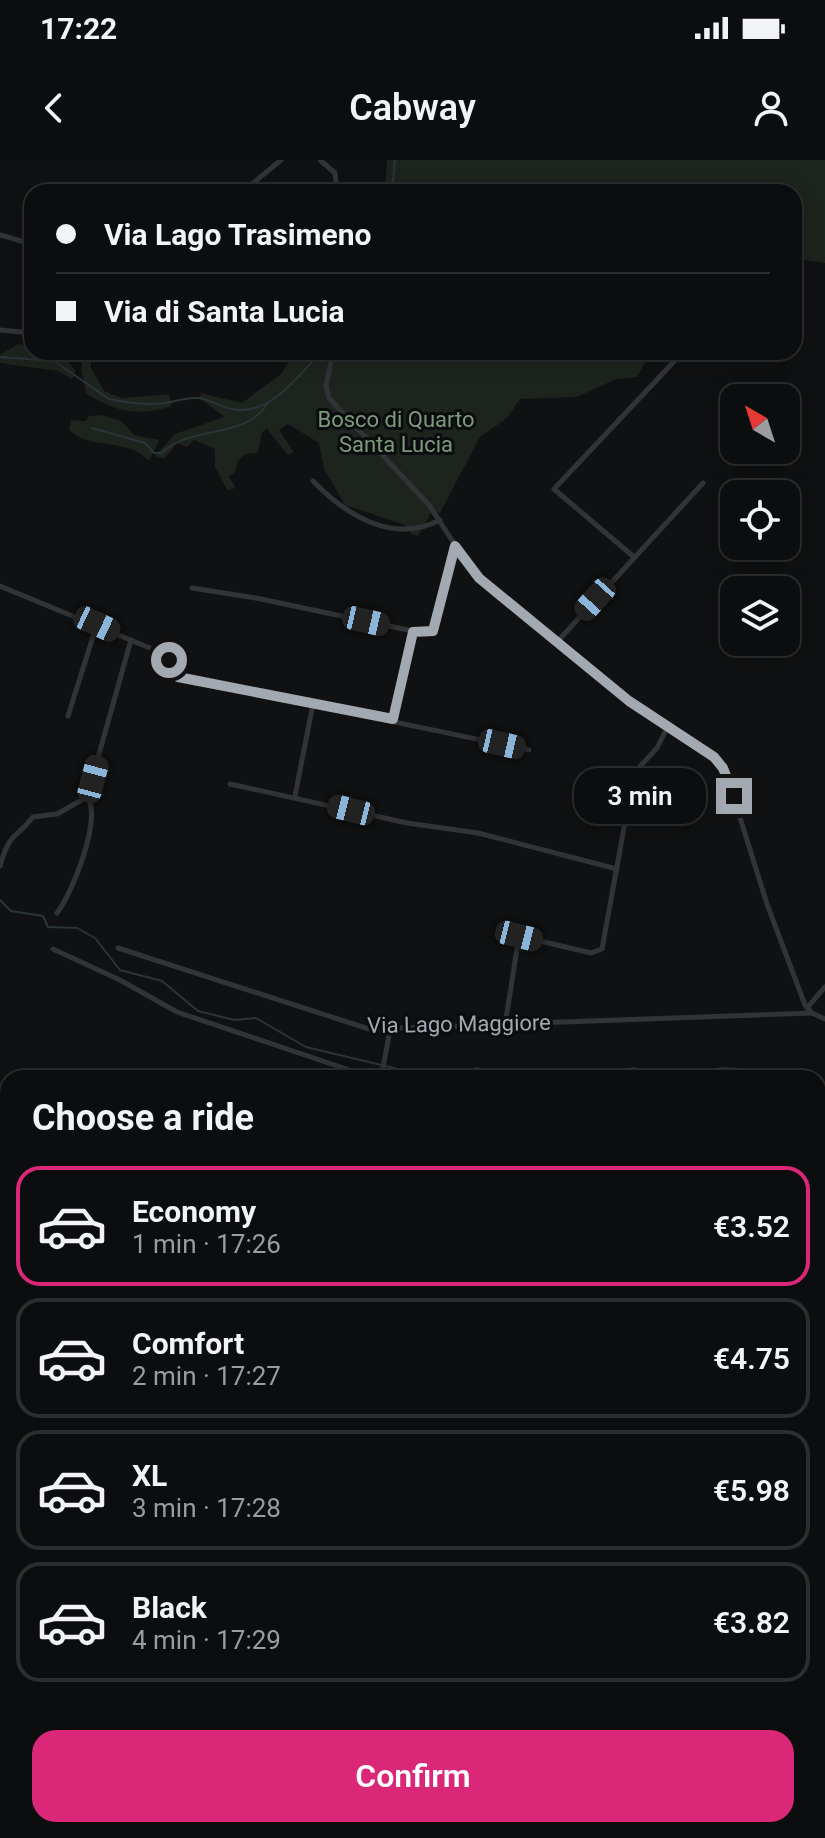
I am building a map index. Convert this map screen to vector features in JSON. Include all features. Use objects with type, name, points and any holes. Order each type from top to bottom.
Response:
[{"type":"street","points":[[252,184],[281,160]]},
{"type":"street","points":[[320,160],[335,173],[336,184]]},
{"type":"street","points":[[0,235],[24,242]]},
{"type":"street","points":[[0,330],[24,332]]},
{"type":"street","points":[[331,360],[326,386],[329,398],[440,520],[475,575],[667,728],[709,753],[725,772],[769,911],[809,1010],[825,1019]]},
{"type":"street","points":[[634,557],[554,489],[675,360]]},
{"type":"street","points":[[313,481],[346,512],[369,522],[411,528],[440,520]]},
{"type":"street","points":[[557,642],[703,483]]},
{"type":"street","points":[[192,588],[256,598],[413,632],[433,631],[455,546]]},
{"type":"street","points":[[0,586],[162,653],[178,677],[393,719],[529,750]]},
{"type":"street","points":[[68,716],[97,624]]},
{"type":"street","points":[[393,719],[413,632]]},
{"type":"street","points":[[57,913],[71,891],[85,848],[93,812],[87,797],[131,640]]},
{"type":"street","points":[[295,796],[313,704]]},
{"type":"street","points":[[505,1025],[519,936],[599,952],[603,946],[634,773],[655,751],[667,728]]},
{"type":"street","points":[[230,784],[407,823],[478,833],[617,869]]},
{"type":"street","points":[[0,866],[8,840],[25,828],[33,817],[57,814],[87,797]]},
{"type":"street","name":"Via Lago Maggiore","points":[[118,948],[357,1026],[390,1030],[809,1010]]},
{"type":"street","points":[[53,949],[122,981],[177,1012],[349,1070]]},
{"type":"street","points":[[809,1010],[825,987]]},
{"type":"street","points":[[382,1070],[390,1030]]},
{"type":"green space","points":[[387,160],[825,160],[825,263],[802,260],[802,184],[386,184]]},
{"type":"green space","points":[[18,344],[24,345],[24,360],[66,360],[76,371],[72,379],[58,371],[0,363],[1,354]]},
{"type":"green space","points":[[83,360],[91,360],[91,368],[104,391],[122,398],[169,394],[172,406],[137,412],[107,405],[86,393],[81,368]]},
{"type":"green space","name":"Bosco di Quarto Santa Lucia","points":[[289,360],[647,360],[637,377],[616,379],[577,397],[520,399],[507,418],[480,437],[440,513],[432,511],[418,536],[411,534],[405,525],[345,505],[324,469],[319,443],[288,424],[279,430],[294,452],[288,455],[267,429],[262,432],[258,453],[246,454],[237,461],[236,471],[229,477],[236,488],[227,490],[215,467],[215,449],[194,440],[187,447],[177,443],[164,459],[155,456],[175,434],[224,417],[200,398],[201,393],[242,403],[282,373]]},
{"type":"green space","points":[[101,415],[121,421],[134,435],[159,440],[149,461],[130,449],[88,440],[69,430],[71,420],[86,421],[89,416]]},
{"type":"waterway","points":[[393,184],[395,160]]},
{"type":"waterway","points":[[0,357],[24,359]]},
{"type":"waterway","points":[[40,360],[54,361],[109,399],[151,404],[196,398],[246,410],[271,401],[314,360]]},
{"type":"waterway","points":[[92,428],[145,443],[154,453],[162,453],[187,439],[245,423],[267,404]]},
{"type":"waterway","points":[[0,900],[11,911],[43,916],[48,927],[77,928],[95,938],[120,970],[162,981],[198,1011],[234,1020],[256,1018],[306,1047],[398,1069],[445,1070]]},
{"type":"waterway","points":[[470,1070],[481,1070]]},
{"type":"waterway","points":[[619,1070],[640,1070]]},
{"type":"waterway","points":[[718,1070],[758,1070]]},
{"type":"route","points":[[169,660],[173,675],[178,677],[393,719],[413,632],[427,634],[433,631],[455,546],[466,565],[479,578],[629,701],[714,757],[723,768],[734,796]]}]
